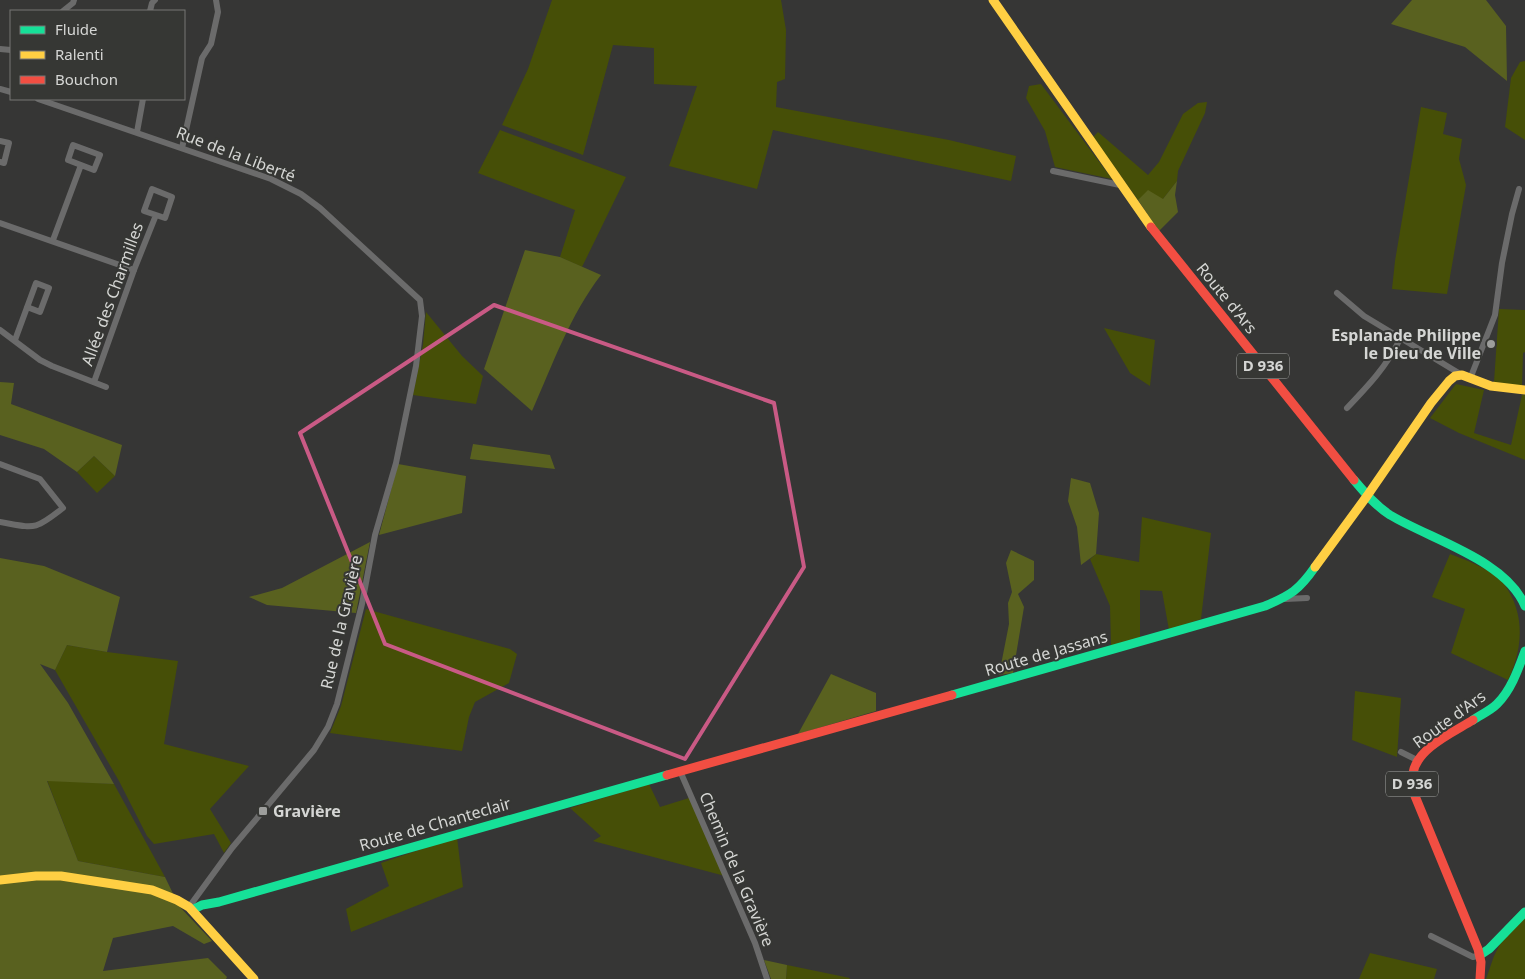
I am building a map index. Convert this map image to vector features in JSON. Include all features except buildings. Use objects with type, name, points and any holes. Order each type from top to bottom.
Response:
[{"type":"street","points":[[64,10],[74,3],[74,0]]},
{"type":"street","points":[[156,0],[162,0]]},
{"type":"street","points":[[182,148],[202,58],[211,44],[218,12],[216,0]]},
{"type":"street","name":"Route d'Ars","points":[[993,0],[1158,237],[1367,496],[1389,514],[1492,567],[1507,579],[1521,596],[1525,606]]},
{"type":"street","name":"Rue de la Liberté","points":[[41,100],[272,179],[301,194],[320,208],[420,300]]},
{"type":"street","points":[[137,132],[143,100]]},
{"type":"street","points":[[0,141],[9,142],[4,163],[0,162]]},
{"type":"street","points":[[74,145],[100,155],[94,170],[81,165],[68,160],[74,145]]},
{"type":"street","points":[[53,240],[81,165]]},
{"type":"street","points":[[1054,171],[1120,184]]},
{"type":"street","name":"Allée des Charmilles","points":[[152,189],[172,197],[164,218],[156,216],[144,211],[152,189]]},
{"type":"street","points":[[1470,379],[1495,314],[1504,255],[1519,189]]},
{"type":"street","name":"Allée des Charmilles","points":[[94,382],[134,270],[156,216]]},
{"type":"street","points":[[0,222],[134,270]]},
{"type":"street","points":[[15,340],[27,307],[36,283],[49,288],[40,312],[27,307]]},
{"type":"street","points":[[1337,292],[1364,316],[1462,375],[1491,386],[1525,390]]},
{"type":"street","name":"Rue de la Gravière","points":[[190,908],[232,848],[314,750],[328,727],[337,704],[362,604],[375,535],[396,463],[414,376],[422,316],[420,300]]},
{"type":"street","points":[[0,330],[40,360],[106,387]]},
{"type":"street","points":[[1347,408],[1392,356],[1400,339]]},
{"type":"street","name":"Route de Jassans","points":[[684,770],[1265,606],[1290,595],[1303,584],[1431,403],[1449,381],[1455,376],[1462,375]]},
{"type":"street","points":[[0,464],[40,479],[63,508],[44,523],[33,527],[0,522]]},
{"type":"street","points":[[1281,599],[1307,598]]},
{"type":"street","name":"Route d'Ars","points":[[1480,955],[1415,796],[1412,782],[1413,768],[1417,760],[1425,752],[1496,705],[1516,675],[1525,651]]},
{"type":"street","points":[[1401,752],[1417,760]]},
{"type":"street","name":"Route de Chanteclair","points":[[190,908],[684,770]]},
{"type":"street","name":"Chemin de la Gravière","points":[[684,770],[755,943],[767,979]]},
{"type":"street","points":[[0,880],[36,876],[61,876],[152,890],[177,900],[190,908],[254,979]]},
{"type":"street","points":[[1431,936],[1473,957],[1489,949],[1525,912]]},
{"type":"street","name":"D 936","points":[[1480,955],[1480,979]]},
{"type":"highlighted area","points":[[494,305],[774,403],[804,567],[685,759],[385,644],[300,433]]},
{"type":"green space","points":[[552,0],[781,0],[786,30],[785,79],[777,82],[776,107],[949,140],[1016,156],[1011,181],[773,130],[757,189],[669,166],[697,86],[654,84],[654,48],[613,45],[583,155],[502,125],[528,69]]},
{"type":"green space","points":[[1412,0],[1486,0],[1506,26],[1507,81],[1465,47],[1391,24]]},
{"type":"green space","points":[[1525,61],[1525,140],[1505,127],[1511,78],[1520,62]]},
{"type":"green space","points":[[1041,84],[1112,179],[1055,167],[1045,131],[1026,98],[1029,86]]},
{"type":"green space","points":[[1207,102],[1205,113],[1178,171],[1177,181],[1163,199],[1138,200],[1093,137],[1098,132],[1148,175],[1159,162],[1183,114],[1198,103]]},
{"type":"green space","points":[[1421,107],[1447,113],[1443,134],[1462,139],[1459,159],[1466,185],[1447,294],[1392,289]]},
{"type":"green space","points":[[500,130],[626,177],[582,267],[560,257],[575,210],[478,173]]},
{"type":"green space","points":[[1177,181],[1175,195],[1178,212],[1159,231],[1138,200],[1148,190],[1163,199]]},
{"type":"green space","points":[[525,250],[560,257],[601,275],[571,323],[532,411],[484,369]]},
{"type":"green space","points":[[1499,309],[1525,310],[1525,352],[1523,353],[1522,386],[1494,382]]},
{"type":"green space","points":[[426,312],[462,356],[483,376],[476,404],[413,395],[423,345]]},
{"type":"green space","points":[[1104,328],[1155,340],[1150,386],[1130,373]]},
{"type":"green space","points":[[0,382],[14,383],[11,404],[122,445],[115,476],[94,456],[77,472],[44,449],[0,435]]},
{"type":"green space","points":[[1456,384],[1484,390],[1474,433],[1511,445],[1522,395],[1525,395],[1525,460],[1459,433],[1430,418]]},
{"type":"green space","points":[[473,444],[550,455],[555,469],[470,459]]},
{"type":"green space","points":[[94,456],[115,476],[97,493],[77,472]]},
{"type":"green space","points":[[398,464],[466,476],[462,513],[379,535]]},
{"type":"green space","points":[[1071,478],[1090,483],[1099,513],[1096,554],[1081,565],[1077,527],[1068,501]]},
{"type":"green space","points":[[1142,517],[1211,533],[1201,619],[1169,630],[1162,591],[1140,590],[1140,638],[1111,646],[1110,606],[1090,559],[1096,554],[1139,562]]},
{"type":"green space","points":[[370,542],[356,613],[267,605],[249,597],[282,588]]},
{"type":"green space","points":[[1011,550],[1034,561],[1034,580],[1018,594],[1024,607],[1013,673],[999,675],[1009,624],[1008,603],[1012,592],[1006,563]]},
{"type":"green space","points":[[1450,554],[1494,574],[1508,589],[1514,601],[1520,627],[1514,667],[1508,680],[1451,653],[1465,609],[1432,597]]},
{"type":"green space","points":[[0,558],[44,566],[120,597],[107,652],[67,645],[55,670],[40,664],[68,703],[114,784],[47,781],[78,861],[165,877],[179,906],[212,941],[204,944],[173,926],[113,938],[103,971],[208,958],[227,977],[226,979],[0,979]]},
{"type":"green space","points":[[366,609],[510,649],[517,654],[509,683],[475,702],[469,717],[462,751],[330,733],[341,706]]},
{"type":"green space","points":[[67,645],[178,661],[164,744],[249,766],[210,809],[231,843],[224,853],[214,834],[154,844],[147,836],[119,781],[55,670]]},
{"type":"green space","points":[[831,674],[876,693],[876,711],[798,734]]},
{"type":"green space","points":[[1355,691],[1401,698],[1397,757],[1352,740]]},
{"type":"green space","points":[[47,780],[114,784],[165,877],[78,861]]},
{"type":"green space","points":[[649,784],[660,807],[689,798],[725,876],[593,841],[601,836],[570,808]]},
{"type":"green space","points":[[457,837],[463,887],[351,932],[346,909],[389,886],[381,863]]},
{"type":"green space","points":[[1525,917],[1525,979],[1486,979],[1500,944]]},
{"type":"green space","points":[[1370,953],[1437,969],[1434,979],[1359,979]]},
{"type":"green space","points":[[764,960],[787,965],[786,979],[771,979]]},
{"type":"green space","points":[[787,965],[850,978],[786,979]]},
{"type":"traffic: fast","points":[[1354,480],[1375,503],[1390,515],[1466,553],[1502,576],[1515,590],[1525,606]]},
{"type":"traffic: fast","points":[[952,695],[1265,606],[1294,591],[1315,567]]},
{"type":"traffic: fast","points":[[1473,720],[1491,709],[1502,698],[1514,679],[1525,651]]},
{"type":"traffic: fast","points":[[192,910],[202,905],[219,902],[667,775]]},
{"type":"traffic: fast","points":[[1480,955],[1489,949],[1525,912]]},
{"type":"traffic: slow","points":[[993,0],[1151,227]]},
{"type":"traffic: slow","points":[[1315,567],[1431,403],[1449,381],[1455,376],[1462,375],[1491,386],[1525,390]]},
{"type":"traffic: slow","points":[[0,880],[36,876],[61,876],[152,890],[189,907],[254,979]]},
{"type":"traffic: jam","points":[[1151,227],[1354,480]]},
{"type":"traffic: jam","points":[[667,775],[952,695]]},
{"type":"traffic: jam","points":[[1473,720],[1429,748],[1416,764],[1413,778],[1415,796],[1478,949],[1481,962],[1480,979]]},
{"type":"place","name":"Esplanade Philippe le Dieu de Ville","points":[[1491,344]]},
{"type":"place","name":"Gravière","points":[[263,811]]}]
